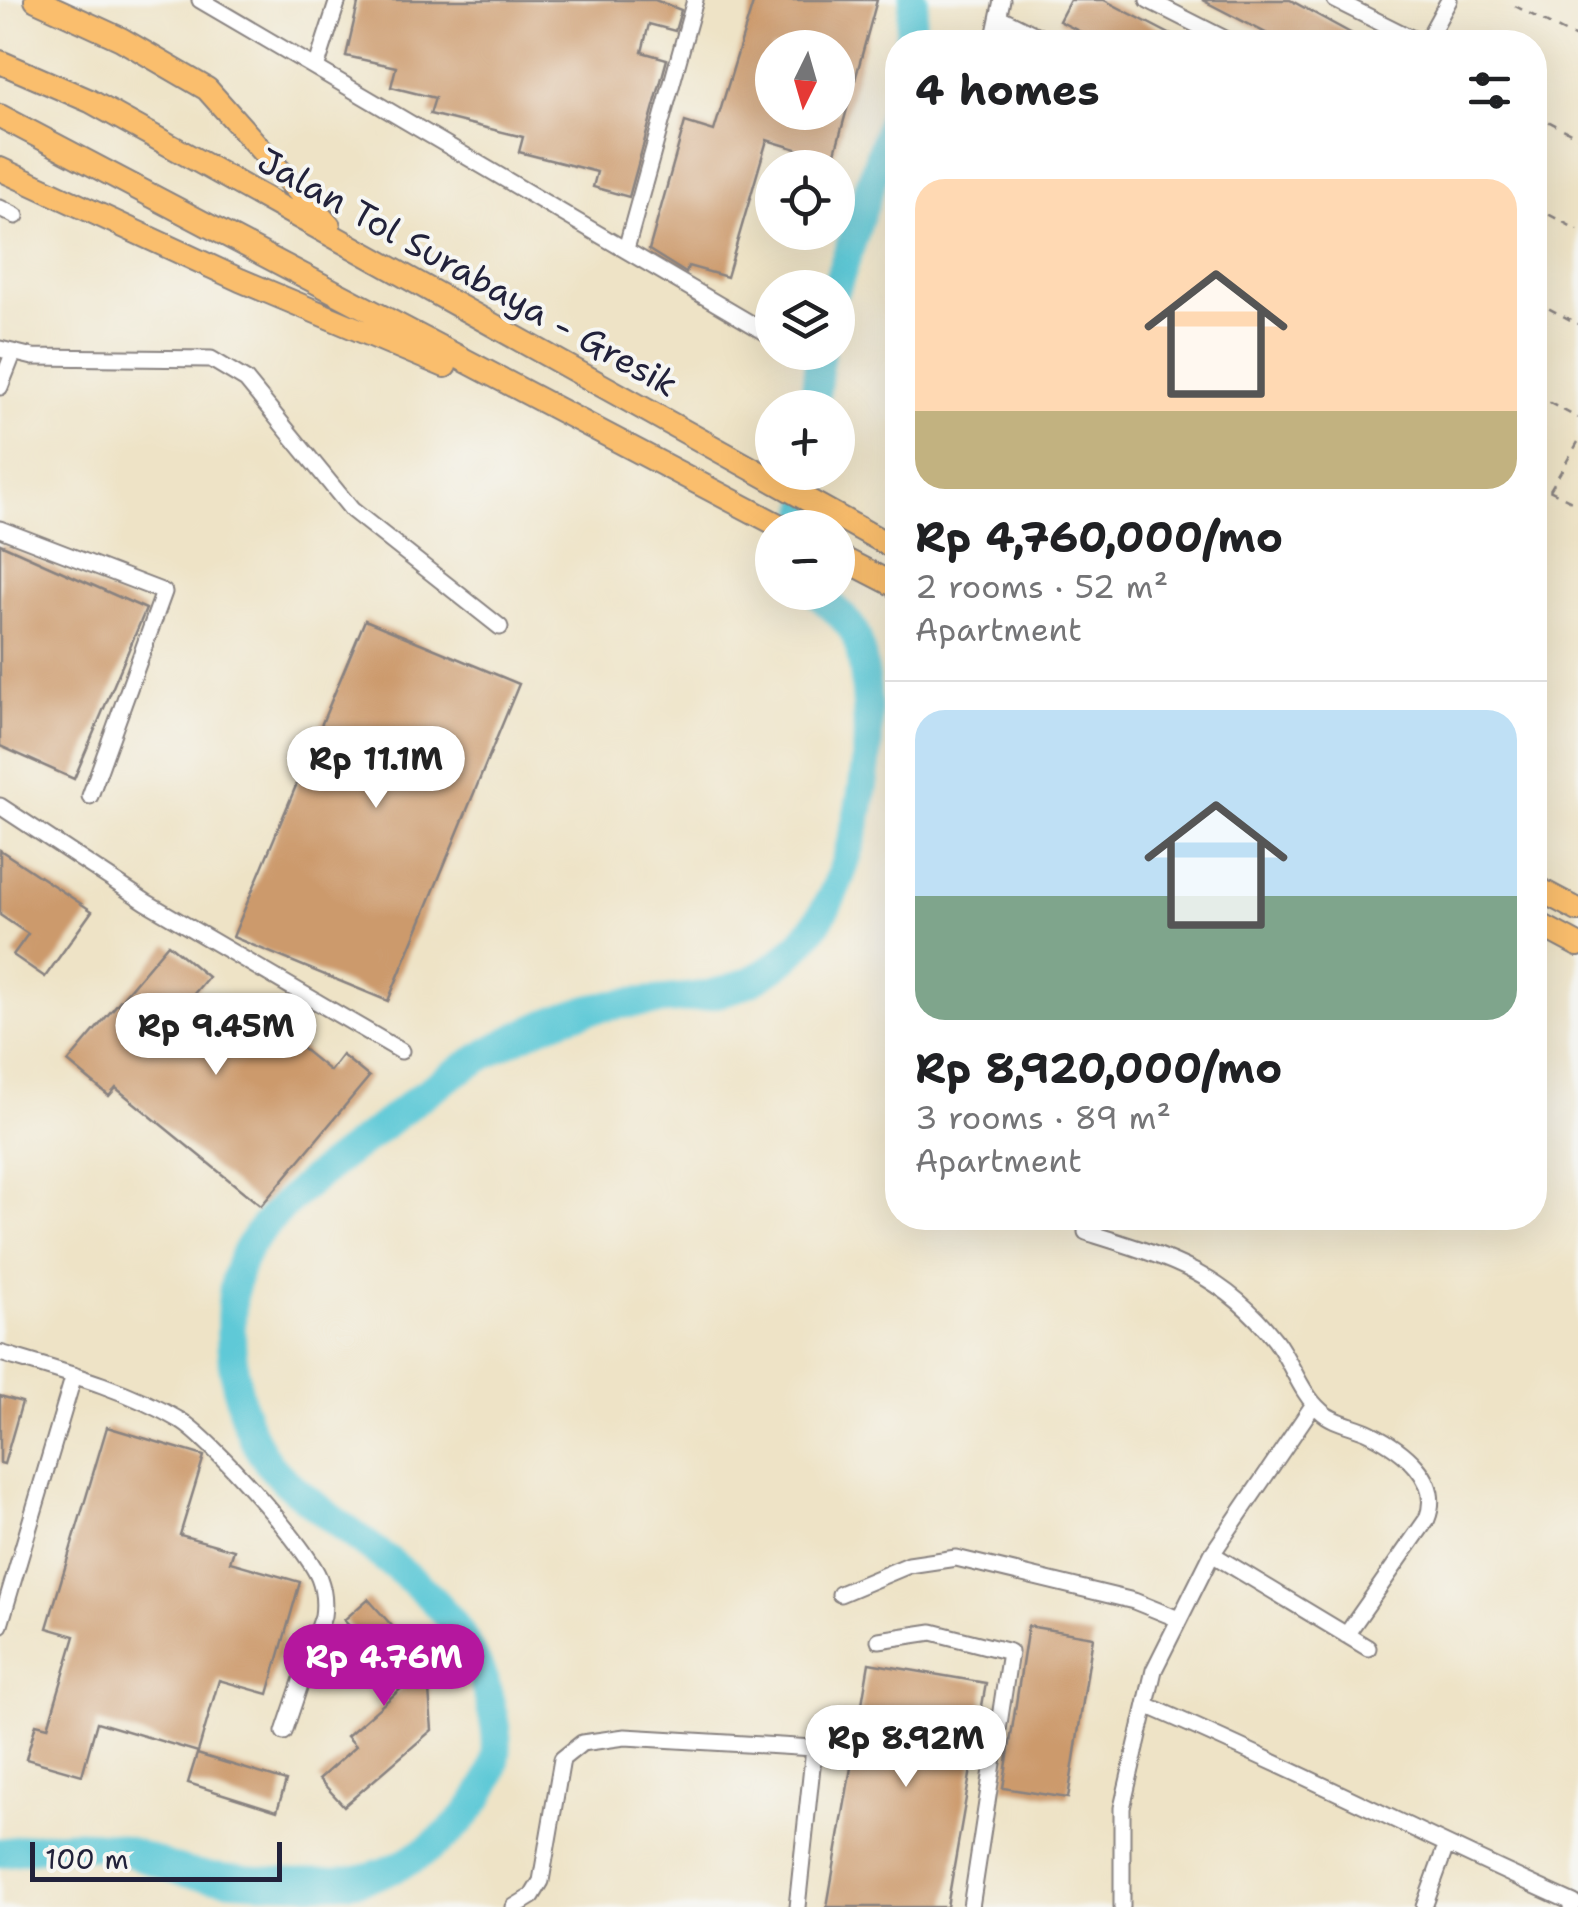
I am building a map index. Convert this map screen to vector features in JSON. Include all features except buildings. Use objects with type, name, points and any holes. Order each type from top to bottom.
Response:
[{"type":"highway","points":[[36,0],[121,39],[206,89],[344,242]]},
{"type":"highway","name":"Jalan Tol Surabaya - Gresik","points":[[0,62],[90,101],[885,543]]},
{"type":"highway","points":[[0,116],[568,418],[755,512]]},
{"type":"highway","points":[[0,169],[240,280],[568,418]]},
{"type":"highway","points":[[855,565],[885,580]]},
{"type":"highway","points":[[1547,893],[1578,910]]},
{"type":"highway","points":[[1547,928],[1578,945]]},
{"type":"street","points":[[200,0],[755,326]]},
{"type":"street","points":[[316,68],[338,0]]},
{"type":"street","points":[[626,249],[695,0]]},
{"type":"street","points":[[1148,0],[1207,30]]},
{"type":"street","points":[[1335,0],[1397,30]]},
{"type":"street","points":[[1429,30],[1448,0]]},
{"type":"street","points":[[1001,8],[1033,30]]},
{"type":"street","points":[[0,208],[16,216]]},
{"type":"street","points":[[0,387],[6,352],[211,359],[223,364],[246,380],[374,531],[500,627]]},
{"type":"street","points":[[0,529],[164,592],[90,796]]},
{"type":"street","points":[[0,806],[146,902],[401,1051]]},
{"type":"street","points":[[1086,1232],[1178,1263],[1231,1290],[1292,1362],[1314,1404],[1328,1416],[1393,1447],[1415,1466],[1432,1496],[1428,1519],[1346,1635]]},
{"type":"street","points":[[0,1353],[74,1375],[182,1422],[220,1456],[318,1576],[325,1600],[323,1616],[284,1732]]},
{"type":"street","points":[[0,1625],[74,1375]]},
{"type":"street","points":[[1122,1907],[1122,1808],[1154,1670],[1176,1618],[1212,1554],[1314,1404]]},
{"type":"street","points":[[1212,1554],[1368,1648]]},
{"type":"street","points":[[840,1594],[908,1565],[943,1557],[1074,1585],[1176,1618]]},
{"type":"street","points":[[879,1640],[932,1632],[1010,1652],[970,1907]]},
{"type":"street","points":[[1146,1706],[1292,1768],[1446,1846],[1574,1903],[1572,1907]]},
{"type":"street","points":[[514,1907],[532,1896],[541,1881],[562,1759],[582,1744],[625,1737],[814,1748],[796,1907]]},
{"type":"street","points":[[1424,1907],[1446,1846]]},
{"type":"path","points":[[1515,6],[1578,38]]},
{"type":"path","points":[[1547,120],[1578,136]]},
{"type":"path","points":[[1547,213],[1578,230]]},
{"type":"path","points":[[1547,308],[1578,324]]},
{"type":"path","points":[[1547,402],[1578,418]]},
{"type":"path","points":[[1550,490],[1578,442]]},
{"type":"path","points":[[1547,489],[1578,504]]},
{"type":"waterway","points":[[910,30],[914,0]]},
{"type":"waterway","points":[[842,270],[885,140]]},
{"type":"waterway","points":[[816,390],[818,370]]},
{"type":"waterway","points":[[809,510],[813,490]]},
{"type":"waterway","points":[[0,1853],[55,1845],[96,1845],[121,1849],[183,1872],[210,1876],[292,1882],[348,1881],[371,1877],[417,1856],[458,1824],[475,1804],[487,1783],[497,1745],[490,1702],[475,1661],[459,1632],[418,1585],[294,1488],[265,1458],[244,1414],[233,1364],[232,1298],[236,1276],[249,1246],[296,1194],[411,1104],[489,1052],[575,1014],[712,994],[750,981],[781,962],[806,937],[841,874],[866,764],[865,678],[854,632],[835,610]]}]
